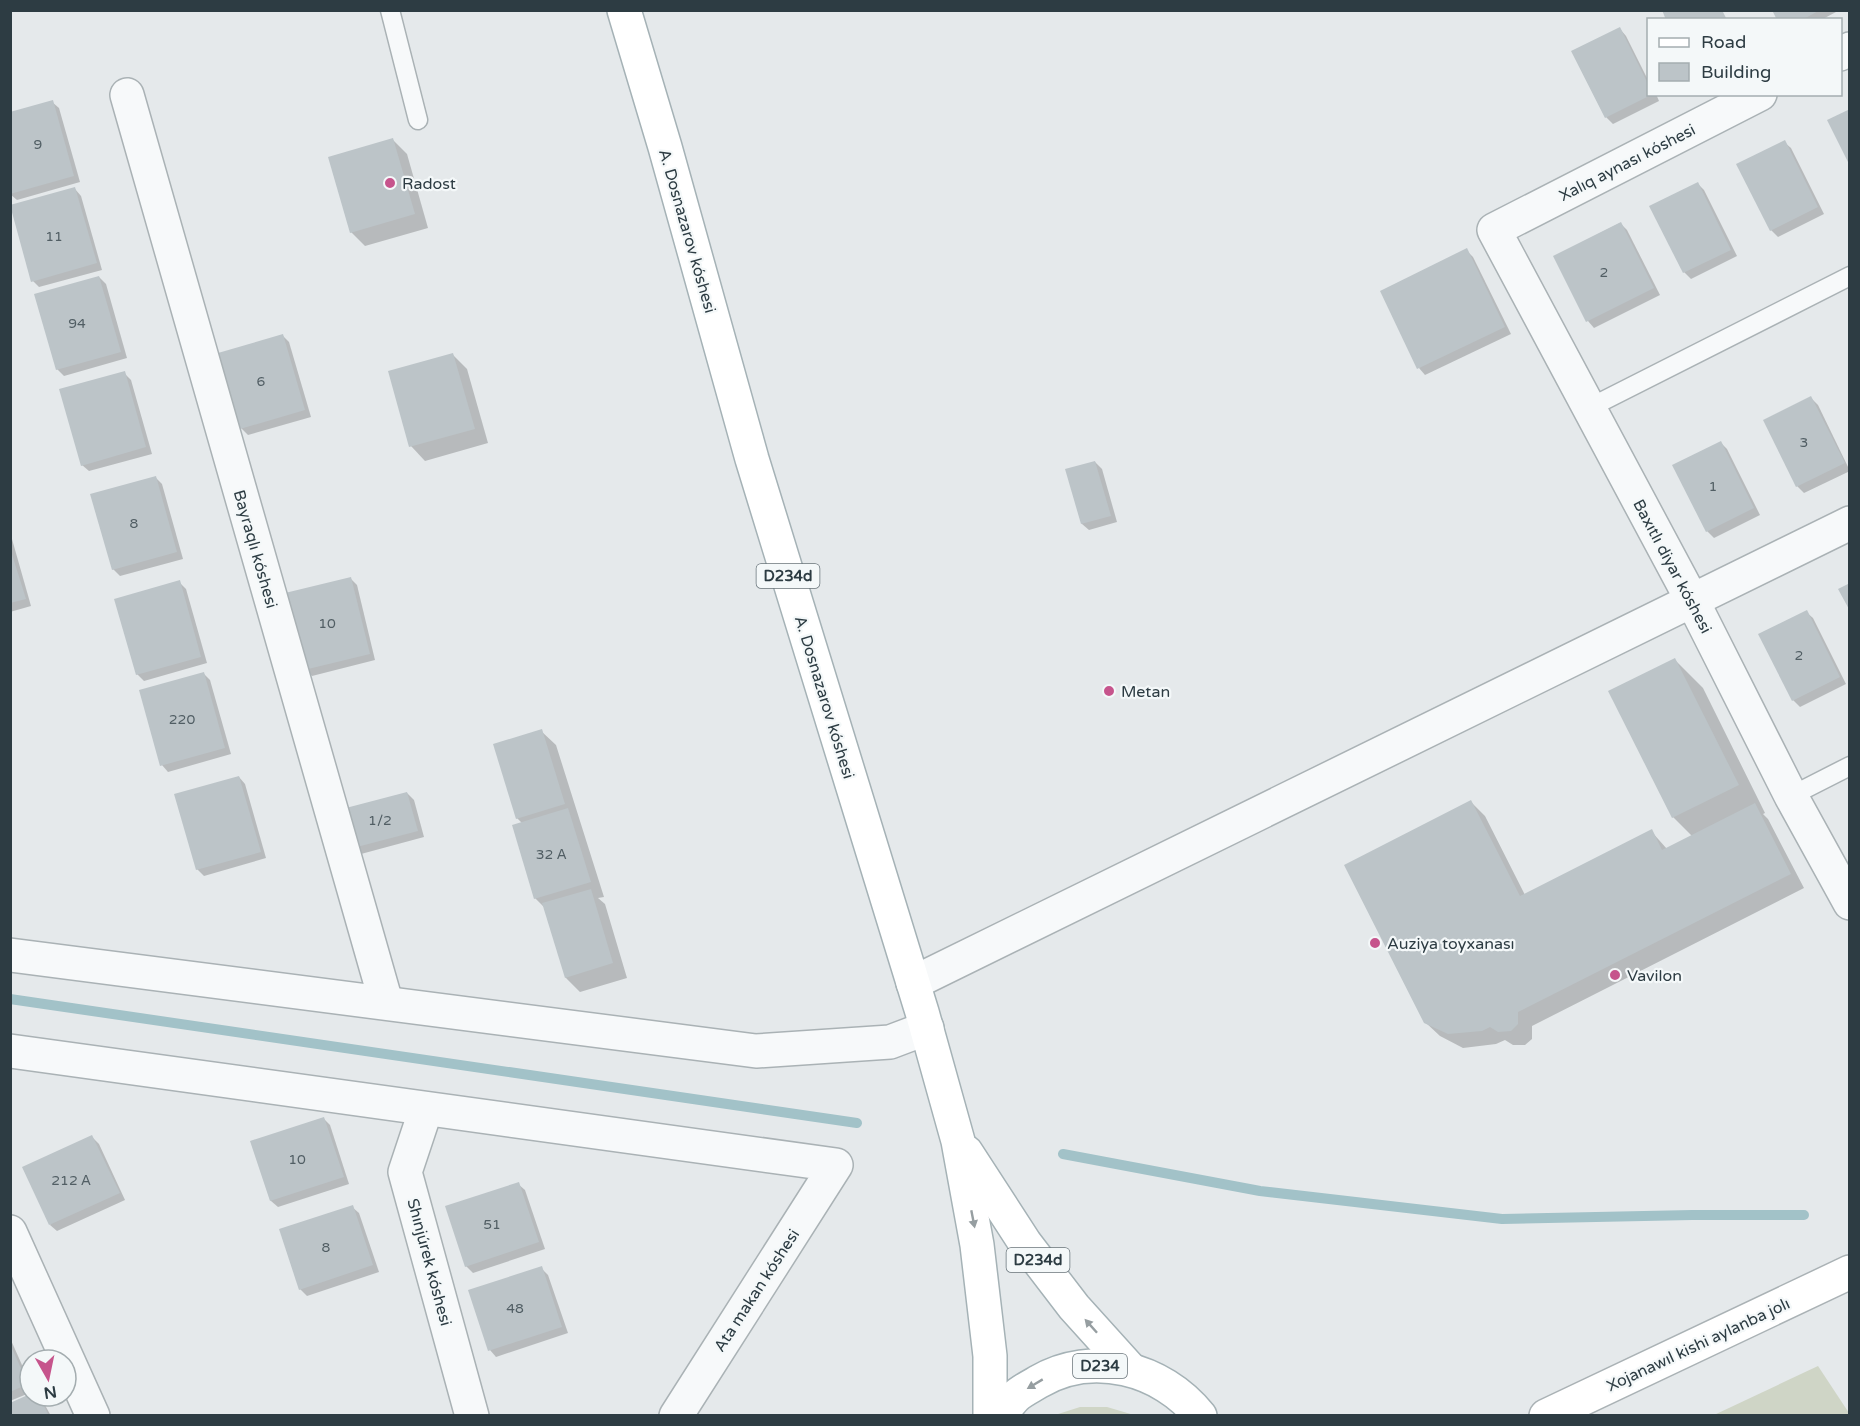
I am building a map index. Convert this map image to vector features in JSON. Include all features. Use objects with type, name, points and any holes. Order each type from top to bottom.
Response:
[{"type":"main road","name":"A. Dosnazarov kóshesi","points":[[624,10],[752,459],[927,1028],[958,1141]]},
{"type":"main road","name":"D234d","points":[[958,1141],[1025,1243],[1074,1307],[1130,1369]]},
{"type":"main road","name":"D234d","points":[[958,1141],[977,1245],[990,1356],[990,1416]]},
{"type":"main road","name":"Xojanawıl kishi aylanba jolı","points":[[1546,1416],[1850,1272]]},
{"type":"main road","name":"D234","points":[[1000,1416],[1016,1396],[1051,1375],[1090,1365],[1130,1369],[1169,1385],[1202,1415]]},
{"type":"street","name":"Bayraqlı kóshesi","points":[[127,95],[386,1002]]},
{"type":"street","name":"Xalıq aynası kóshesi","points":[[1494,230],[1756,96]]},
{"type":"street","name":"Baxıtlı diyar kóshesi","points":[[1494,230],[1693,602],[1791,796],[1850,903]]},
{"type":"street","points":[[913,983],[1850,523]]},
{"type":"street","points":[[10,955],[756,1051],[890,1042],[927,1028]]},
{"type":"street","points":[[10,1051],[426,1109]]},
{"type":"street","name":"Ata makan kóshesi","points":[[426,1109],[836,1165],[676,1416]]},
{"type":"street","name":"Shınjúrek kóshesi","points":[[426,1109],[405,1172],[472,1416]]},
{"type":"street","points":[[10,1233],[93,1416]]},
{"type":"lane","points":[[390,10],[418,120]]},
{"type":"lane","points":[[1589,408],[1850,276]]},
{"type":"lane","points":[[1791,796],[1850,766]]},
{"type":"green space","points":[[1818,1366],[1849,1415],[1714,1415]]},
{"type":"green space","points":[[1080,1407],[1107,1407],[1134,1415],[1055,1415]]},
{"type":"building","points":[[1662,10],[1722,10],[1726,18],[1665,18]]},
{"type":"building","points":[[1772,10],[1820,10],[1806,18],[1776,18]]},
{"type":"building","points":[[1620,27],[1647,82],[1647,96],[1649,96],[1605,118],[1571,51]]},
{"type":"building","points":[[53,100],[74,176],[10,194],[10,112]]},
{"type":"building","points":[[1850,109],[1850,166],[1827,120]]},
{"type":"building","points":[[393,138],[415,214],[350,233],[328,157]]},
{"type":"building","points":[[1785,140],[1818,207],[1770,231],[1736,164]]},
{"type":"building","points":[[1698,182],[1731,250],[1683,273],[1649,206]]},
{"type":"building","points":[[75,187],[97,263],[31,282],[10,205]]},
{"type":"building","points":[[1621,222],[1654,288],[1586,322],[1553,256]]},
{"type":"building","points":[[1467,248],[1505,327],[1417,369],[1380,291]]},
{"type":"building","points":[[99,276],[121,352],[56,370],[34,294]]},
{"type":"building","points":[[283,334],[305,410],[240,429],[218,353]]},
{"type":"building","points":[[453,353],[475,429],[409,447],[388,371]]},
{"type":"building","points":[[125,371],[146,447],[81,466],[59,389]]},
{"type":"building","points":[[1811,396],[1845,463],[1796,487],[1763,420]]},
{"type":"building","points":[[1721,441],[1754,508],[1706,532],[1672,465]]},
{"type":"building","points":[[1095,461],[1111,516],[1081,524],[1065,469]]},
{"type":"building","points":[[156,476],[177,552],[112,570],[90,494]]},
{"type":"building","points":[[10,548],[26,599],[10,603]]},
{"type":"building","points":[[351,577],[370,654],[304,670],[285,593]]},
{"type":"building","points":[[180,580],[201,657],[136,675],[114,599]]},
{"type":"building","points":[[1850,583],[1850,611],[1838,589]]},
{"type":"building","points":[[1807,610],[1840,677],[1792,701],[1758,634]]},
{"type":"building","points":[[1675,658],[1739,785],[1672,818],[1608,691]]},
{"type":"building","points":[[204,672],[225,748],[160,766],[139,690]]},
{"type":"building","points":[[542,729],[565,804],[516,819],[493,744]]},
{"type":"building","points":[[239,776],[261,852],[196,870],[174,794]]},
{"type":"building","points":[[407,792],[418,831],[353,848],[342,809]]},
{"type":"building","points":[[1471,800],[1520,896],[1652,829],[1662,850],[1755,803],[1791,874],[1518,1012],[1518,1024],[1511,1031],[1498,1032],[1490,1027],[1482,1031],[1448,1034],[1424,1023],[1344,865]]},
{"type":"building","points":[[568,808],[591,882],[534,899],[512,825]]},
{"type":"building","points":[[591,889],[613,963],[565,978],[542,903]]},
{"type":"building","points":[[324,1117],[344,1177],[270,1201],[250,1141]]},
{"type":"building","points":[[92,1135],[120,1193],[49,1225],[22,1167]]},
{"type":"building","points":[[519,1182],[539,1242],[465,1267],[445,1206]]},
{"type":"building","points":[[353,1205],[373,1265],[299,1290],[279,1229]]},
{"type":"building","points":[[542,1266],[562,1327],[488,1351],[468,1290]]},
{"type":"building","points":[[10,1344],[18,1362],[18,1388],[10,1392]]},
{"type":"building","points":[[18,1399],[18,1408],[45,1408],[49,1416],[10,1416],[10,1403]]},
{"type":"waterway","points":[[10,999],[857,1123]]},
{"type":"waterway","points":[[1063,1154],[1260,1191],[1502,1219],[1804,1215]]},
{"type":"place","name":"Radost","points":[[390,183]]},
{"type":"place","name":"Metan","points":[[1109,691]]},
{"type":"place","name":"Auziya toyxanası","points":[[1375,943]]},
{"type":"place","name":"Vavilon","points":[[1615,975]]}]
